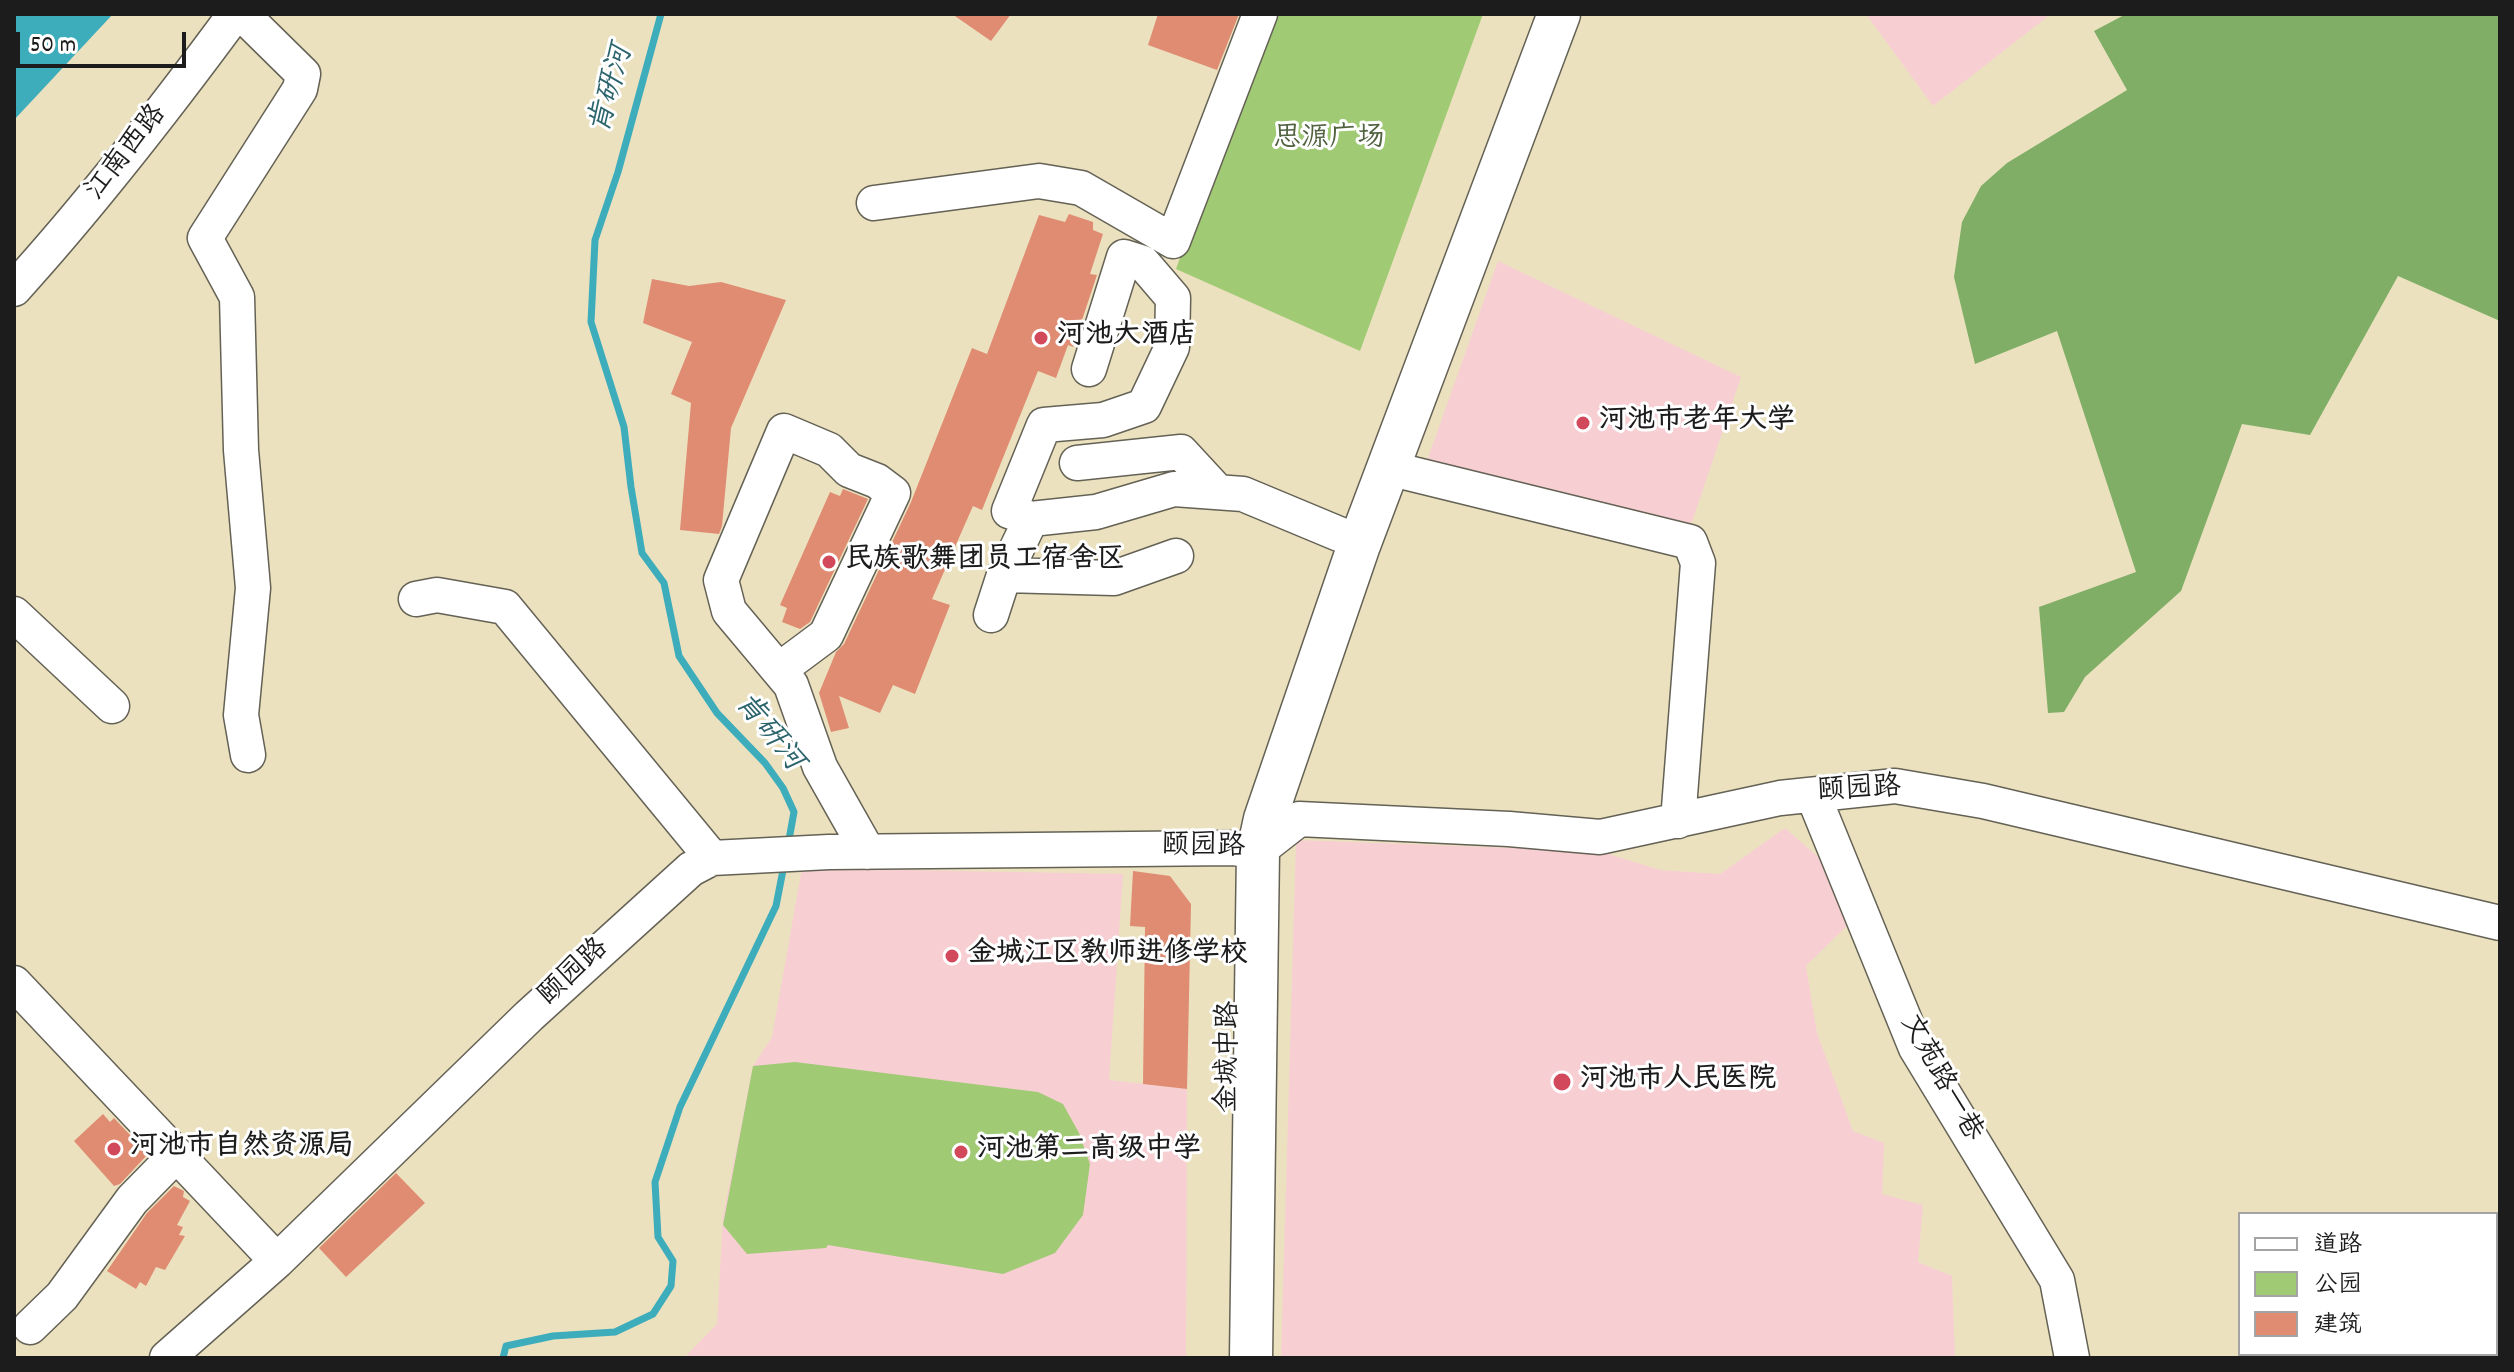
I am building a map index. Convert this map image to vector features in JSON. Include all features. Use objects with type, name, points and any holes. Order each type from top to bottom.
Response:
[{"type":"main road","points":[[1349,539],[1529,14]]},
{"type":"main road","points":[[1349,539],[1388,468],[1559,14]]},
{"type":"main road","name":"金城中路","points":[[1251,1358],[1242,812],[1349,539]]},
{"type":"main road","name":"金城中路","points":[[1227,1358],[1245,849]]},
{"type":"street","name":"江南西路","points":[[14,289],[72,225],[235,14]]},
{"type":"street","points":[[242,14],[303,74],[300,89],[205,238],[237,297],[241,450],[253,588],[241,715],[248,755]]},
{"type":"street","points":[[874,203],[1039,181],[1081,188],[1173,241],[1260,14]]},
{"type":"street","points":[[1089,369],[1124,257],[1143,263],[1173,298],[1172,347],[1144,406],[1103,420],[1044,425],[1009,511],[1031,519],[1096,512],[1174,489],[1243,494],[1349,539]]},
{"type":"street","points":[[779,670],[826,635],[893,493],[877,481],[849,470],[829,450],[784,431],[721,580],[729,611],[791,685],[820,767],[868,852]]},
{"type":"street","points":[[1077,463],[1181,452],[1218,492]]},
{"type":"street","points":[[1388,468],[1690,542],[1698,563],[1678,821]]},
{"type":"street","points":[[991,615],[1004,575],[1031,519]]},
{"type":"street","points":[[1004,575],[1114,578],[1176,556]]},
{"type":"street","points":[[416,599],[437,595],[505,607],[712,858]]},
{"type":"street","points":[[14,614],[112,706]]},
{"type":"street","name":"颐园路","points":[[167,1358],[277,1261],[540,1006],[691,869],[712,858],[829,852],[1245,849],[1299,819],[1509,829],[1600,837],[1780,798],[1895,786],[1983,801],[2500,923]]},
{"type":"street","name":"文苑路一巷","points":[[1813,795],[1916,1048],[2057,1280],[2072,1358]]},
{"type":"street","points":[[14,983],[277,1261]]},
{"type":"street","points":[[30,1327],[62,1296],[132,1200],[176,1155]]},
{"type":"shaded area","points":[[1866,14],[2051,14],[1933,106]]},
{"type":"shaded area","name":"河池市老年大学","points":[[1498,261],[1741,377],[1691,525],[1424,469]]},
{"type":"shaded area","name":"河池市人民医院","points":[[1785,828],[1833,870],[1853,920],[1806,966],[1817,1033],[1853,1131],[1884,1143],[1882,1194],[1923,1205],[1918,1262],[1952,1276],[1955,1358],[1281,1358],[1296,840],[1599,851],[1660,870],[1720,874]]},
{"type":"shaded area","name":"河池第二高级中学","points":[[802,868],[1123,874],[1109,1080],[1187,1089],[1186,1358],[684,1358],[717,1324],[723,1216],[753,1066],[772,1037]]},
{"type":"green space","name":"思源广场","points":[[1268,14],[1483,14],[1360,351],[1176,269]]},
{"type":"green space","points":[[2126,14],[2500,14],[2500,321],[2398,276],[2310,435],[2242,424],[2181,591],[2085,677],[2064,712],[2048,713],[2039,607],[2136,572],[2057,331],[1975,364],[1954,277],[1962,222],[1981,186],[2007,163],[2127,90],[2094,31]]},
{"type":"green space","points":[[795,1062],[1038,1092],[1063,1104],[1079,1133],[1090,1164],[1083,1215],[1055,1253],[1003,1274],[828,1245],[826,1248],[747,1254],[723,1225],[753,1066]]},
{"type":"water","points":[[14,14],[113,14],[14,120]]},
{"type":"building","points":[[952,14],[1011,14],[991,41]]},
{"type":"building","points":[[1158,14],[1239,14],[1217,70],[1148,45]]},
{"type":"building","points":[[1069,214],[1093,222],[1093,230],[1103,234],[1090,274],[1097,275],[1073,347],[1068,345],[1056,378],[1038,371],[982,510],[973,506],[932,599],[950,605],[915,694],[893,685],[880,713],[839,696],[849,728],[831,732],[819,693],[836,652],[844,644],[911,502],[972,348],[987,354],[1039,215],[1065,222]]},
{"type":"building","points":[[652,279],[689,286],[721,282],[786,300],[731,428],[719,534],[680,530],[691,403],[671,394],[692,342],[643,323]]},
{"type":"building","name":"民族歌舞团员工宿舍区","points":[[843,489],[868,499],[810,622],[800,629],[782,622],[787,608],[780,605],[830,492],[840,496]]},
{"type":"building","points":[[1133,871],[1170,876],[1191,904],[1187,1089],[1143,1084],[1145,927],[1130,926]]},
{"type":"building","name":"河池市自然资源局","points":[[103,1114],[110,1122],[114,1118],[148,1154],[120,1184],[114,1186],[74,1141]]},
{"type":"building","points":[[396,1173],[425,1203],[346,1277],[319,1248]]},
{"type":"building","points":[[174,1186],[184,1191],[183,1197],[190,1201],[177,1225],[183,1227],[179,1235],[185,1236],[165,1270],[156,1267],[146,1286],[140,1282],[136,1289],[107,1271],[147,1213]]},
{"type":"waterway","name":"肯研河","points":[[661,14],[618,172],[595,240],[591,322],[624,427],[642,553],[664,583],[679,656],[717,713],[765,763],[783,788],[794,812],[788,845]]},
{"type":"waterway","name":"肯研河","points":[[503,1358],[506,1346],[553,1336],[615,1332],[653,1314],[671,1286],[673,1261],[658,1237],[655,1182],[680,1107],[776,906],[784,865]]},
{"type":"place","name":"河池大酒店","points":[[1041,338]]},
{"type":"place","name":"河池市老年大学","points":[[1583,423]]},
{"type":"place","name":"民族歌舞团员工宿舍区","points":[[829,562]]},
{"type":"place","name":"金城江区教师进修学校","points":[[952,956]]},
{"type":"place","name":"河池市人民医院","points":[[1562,1082]]},
{"type":"place","name":"河池市自然资源局","points":[[114,1149]]},
{"type":"place","name":"河池第二高级中学","points":[[961,1152]]}]
